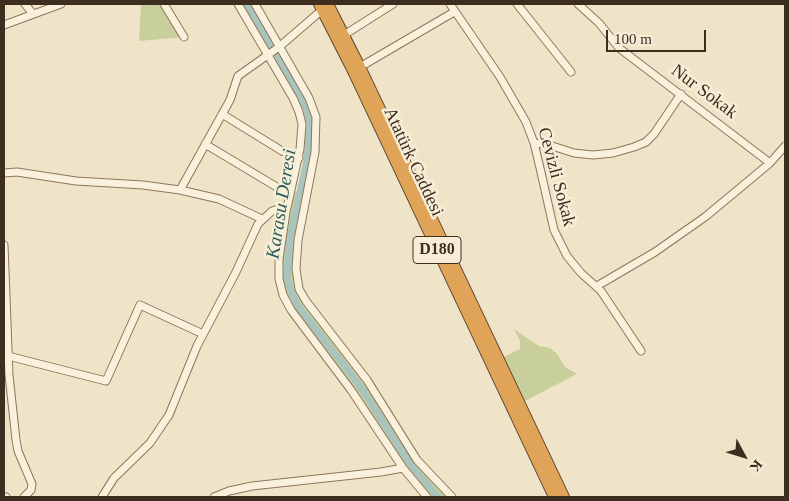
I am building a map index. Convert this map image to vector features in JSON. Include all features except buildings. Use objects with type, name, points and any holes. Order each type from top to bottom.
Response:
[{"type":"highway","name":"Atatürk Caddesi","points":[[326,5],[360,67],[564,497]]},
{"type":"highway","name":"Atatürk Caddesi","points":[[326,5],[357,80],[554,497]]},
{"type":"street","points":[[26,4],[33,14]]},
{"type":"street","points":[[4,26],[61,4]]},
{"type":"street","points":[[164,4],[184,37]]},
{"type":"street","points":[[238,4],[288,89],[299,112],[302,124],[298,158],[286,212],[278,268],[281,286],[287,303],[352,390],[403,468],[427,497]]},
{"type":"street","points":[[255,4],[309,98],[317,123],[315,152],[298,240],[296,269],[299,289],[306,301],[367,380],[417,460],[452,497]]},
{"type":"street","points":[[344,35],[393,4]]},
{"type":"street","points":[[517,4],[572,72]]},
{"type":"street","name":"Nur Sokak","points":[[578,4],[598,23],[619,48],[770,163]]},
{"type":"street","points":[[180,190],[230,100],[238,76],[280,47],[326,5]]},
{"type":"street","points":[[360,67],[453,7]]},
{"type":"street","name":"Cevizli Sokak","points":[[453,7],[513,98],[526,122],[534,142],[556,235],[574,266],[597,286],[641,351]]},
{"type":"street","points":[[534,142],[592,156],[634,147],[646,142],[654,134],[681,94]]},
{"type":"street","points":[[222,114],[282,151],[298,158]]},
{"type":"street","points":[[205,144],[290,195]]},
{"type":"street","points":[[597,286],[655,252],[704,217],[770,163],[785,146]]},
{"type":"street","points":[[4,173],[180,190],[219,199],[262,218]]},
{"type":"street","points":[[102,497],[114,478],[142,452],[164,423],[203,334],[236,272],[258,224],[262,218],[275,210],[286,212]]},
{"type":"street","points":[[4,245],[9,375],[17,446],[32,484],[31,490],[24,497]]},
{"type":"street","points":[[8,356],[106,381],[140,305],[203,334]]},
{"type":"street","points":[[214,497],[228,491],[252,486],[403,468]]},
{"type":"green space","points":[[141,4],[164,4],[184,37],[139,41]]},
{"type":"green space","points":[[291,191],[307,195],[298,240],[299,289],[367,380],[417,460],[452,497],[427,497],[298,320],[279,279]]},
{"type":"green space","points":[[514,329],[539,346],[550,348],[557,354],[565,367],[577,374],[519,404],[498,360],[520,349],[520,341]]},
{"type":"waterway","name":"Karasu Deresi","points":[[247,4],[299,94],[307,110],[310,124],[307,161],[290,238],[287,277],[291,292],[298,306],[360,386],[410,464],[438,497]]}]
